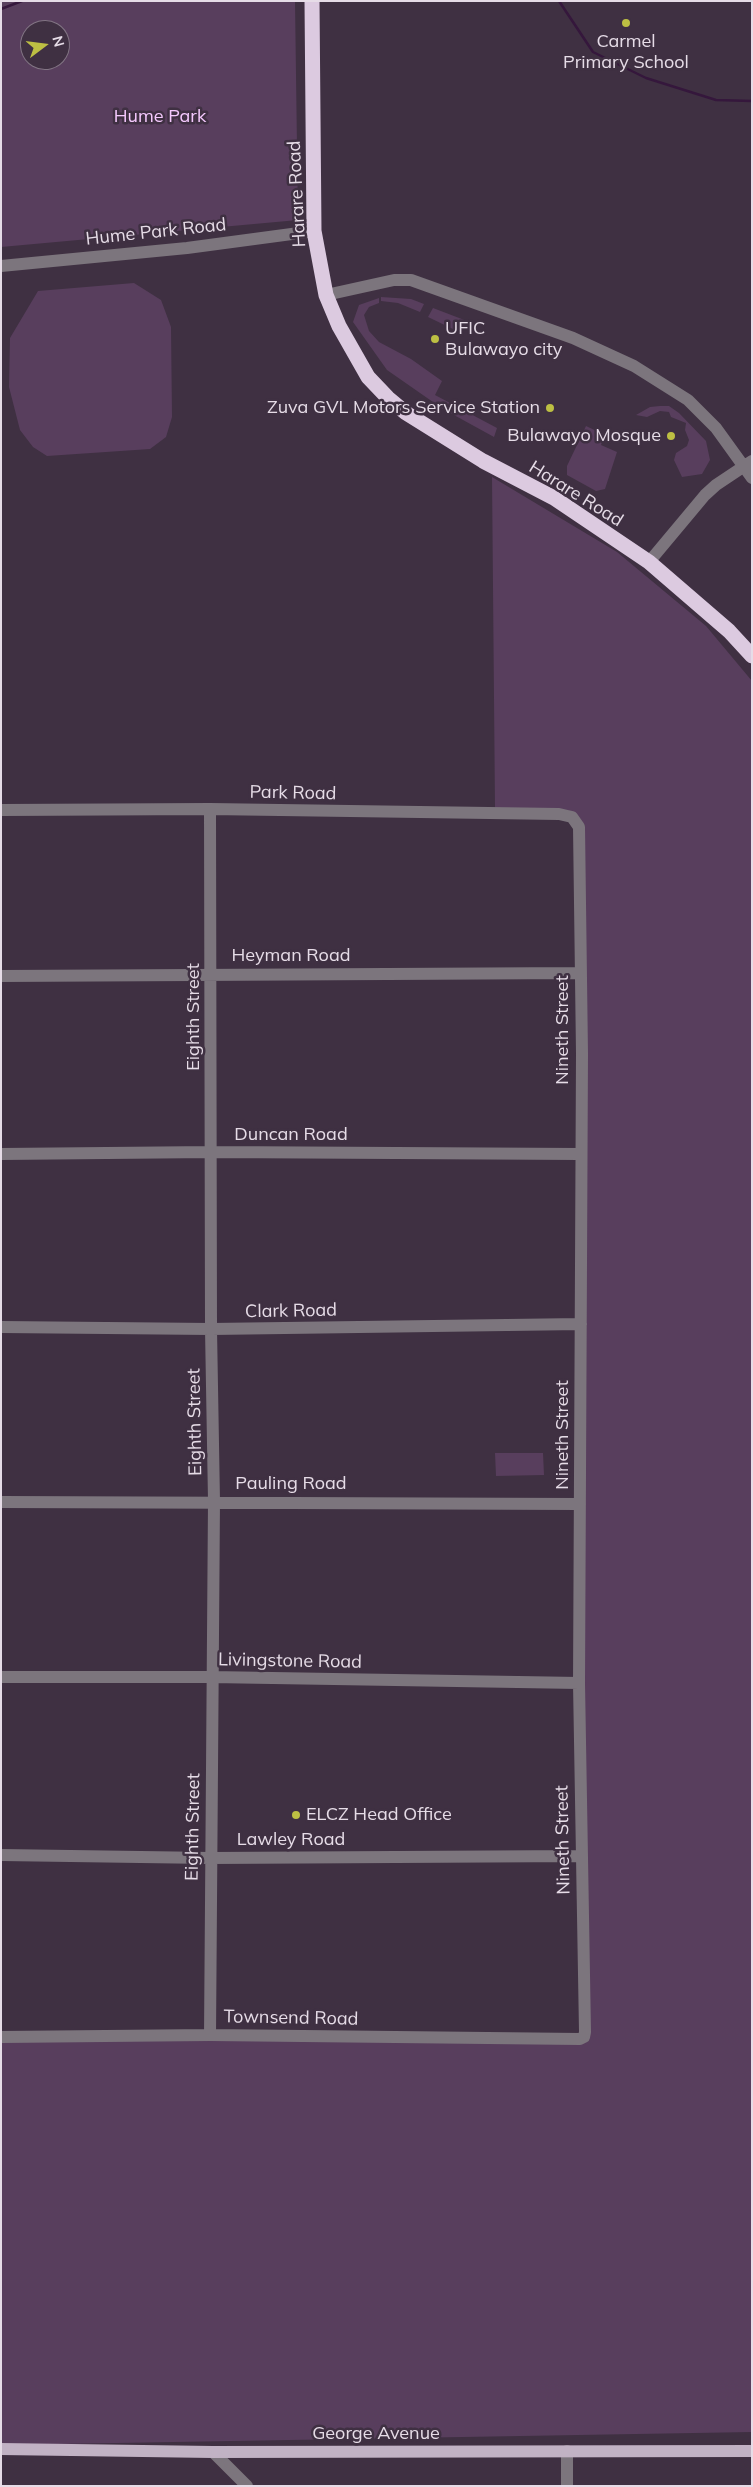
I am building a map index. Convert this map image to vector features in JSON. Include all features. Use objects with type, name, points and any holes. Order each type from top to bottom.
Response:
[{"type":"highway","name":"Harare Road","points":[[312,1],[314,231],[326,295],[368,377],[406,413],[483,461],[554,498],[649,562],[729,631],[752,656]]},
{"type":"main road","name":"George Avenue","points":[[1,2449],[213,2452],[752,2451]]},
{"type":"street","name":"Hume Park Road","points":[[1,266],[187,248],[314,231]]},
{"type":"street","points":[[326,295],[394,280],[411,280],[573,338],[634,366],[688,400],[747,463],[752,478]]},
{"type":"street","points":[[649,562],[705,495],[747,463]]},
{"type":"street","name":"Park Road","points":[[1,810],[210,809],[559,814],[572,817],[579,827]]},
{"type":"street","name":"Eighth Street","points":[[210,809],[211,1329],[214,1501],[211,1676],[210,2035]]},
{"type":"street","name":"Nineth Street","points":[[579,827],[581,1324],[579,1683],[585,2032],[584,2037],[580,2038]]},
{"type":"street","name":"Heyman Road","points":[[1,976],[580,973]]},
{"type":"street","name":"Duncan Road","points":[[1,1154],[212,1152],[580,1154]]},
{"type":"street","name":"Clark Road","points":[[1,1327],[211,1329],[581,1324]]},
{"type":"street","name":"Pauling Road","points":[[1,1502],[214,1501],[580,1504]]},
{"type":"street","name":"Livingstone Road","points":[[1,1677],[211,1676],[579,1683]]},
{"type":"street","name":"Lawley Road","points":[[1,1855],[210,1858],[581,1856]]},
{"type":"street","name":"Townsend Road","points":[[1,2037],[210,2035],[580,2038]]},
{"type":"street","points":[[567,2450],[567,2486]]},
{"type":"street","points":[[213,2452],[248,2486]]},
{"type":"green space","name":"Hume Park","points":[[1,1],[295,1],[298,220],[1,247]]},
{"type":"green space","points":[[134,283],[161,300],[171,327],[172,417],[166,437],[150,449],[47,456],[33,447],[20,430],[9,387],[10,338],[38,291]]},
{"type":"green space","points":[[381,297],[411,299],[424,304],[420,312],[398,303],[381,301]]},
{"type":"green space","points":[[379,298],[379,303],[369,307],[364,315],[369,331],[379,342],[411,359],[442,381],[435,395],[497,428],[494,437],[443,409],[387,370],[353,322],[359,305]]},
{"type":"green space","points":[[433,308],[467,321],[464,326],[458,323],[455,330],[428,317]]},
{"type":"green space","points":[[669,406],[679,413],[706,441],[710,460],[702,474],[682,477],[674,460],[676,453],[687,446],[689,440],[685,430],[686,423],[671,417],[669,412],[660,411],[647,417],[636,415],[650,407]]},
{"type":"green space","points":[[586,426],[605,435],[601,445],[617,452],[605,489],[596,491],[567,475],[567,466]]},
{"type":"green space","points":[[492,477],[617,552],[706,626],[752,681],[752,2432],[1,2445],[1,2037],[587,2041],[583,1666],[585,825],[568,810],[495,808]]},
{"type":"green space","points":[[495,1453],[543,1453],[544,1475],[496,1476]]},
{"type":"waterway","points":[[1,9],[22,1]]},
{"type":"waterway","points":[[559,1],[593,52],[646,78],[716,100],[752,101]]},
{"type":"place","name":"Carmel Primary School","points":[[626,23]]},
{"type":"place","name":"UFIC Bulawayo city","points":[[435,339]]},
{"type":"place","name":"Zuva GVL Motors Service Station","points":[[550,408]]},
{"type":"place","name":"Bulawayo Mosque","points":[[671,436]]},
{"type":"place","name":"ELCZ Head Office","points":[[296,1815]]}]
